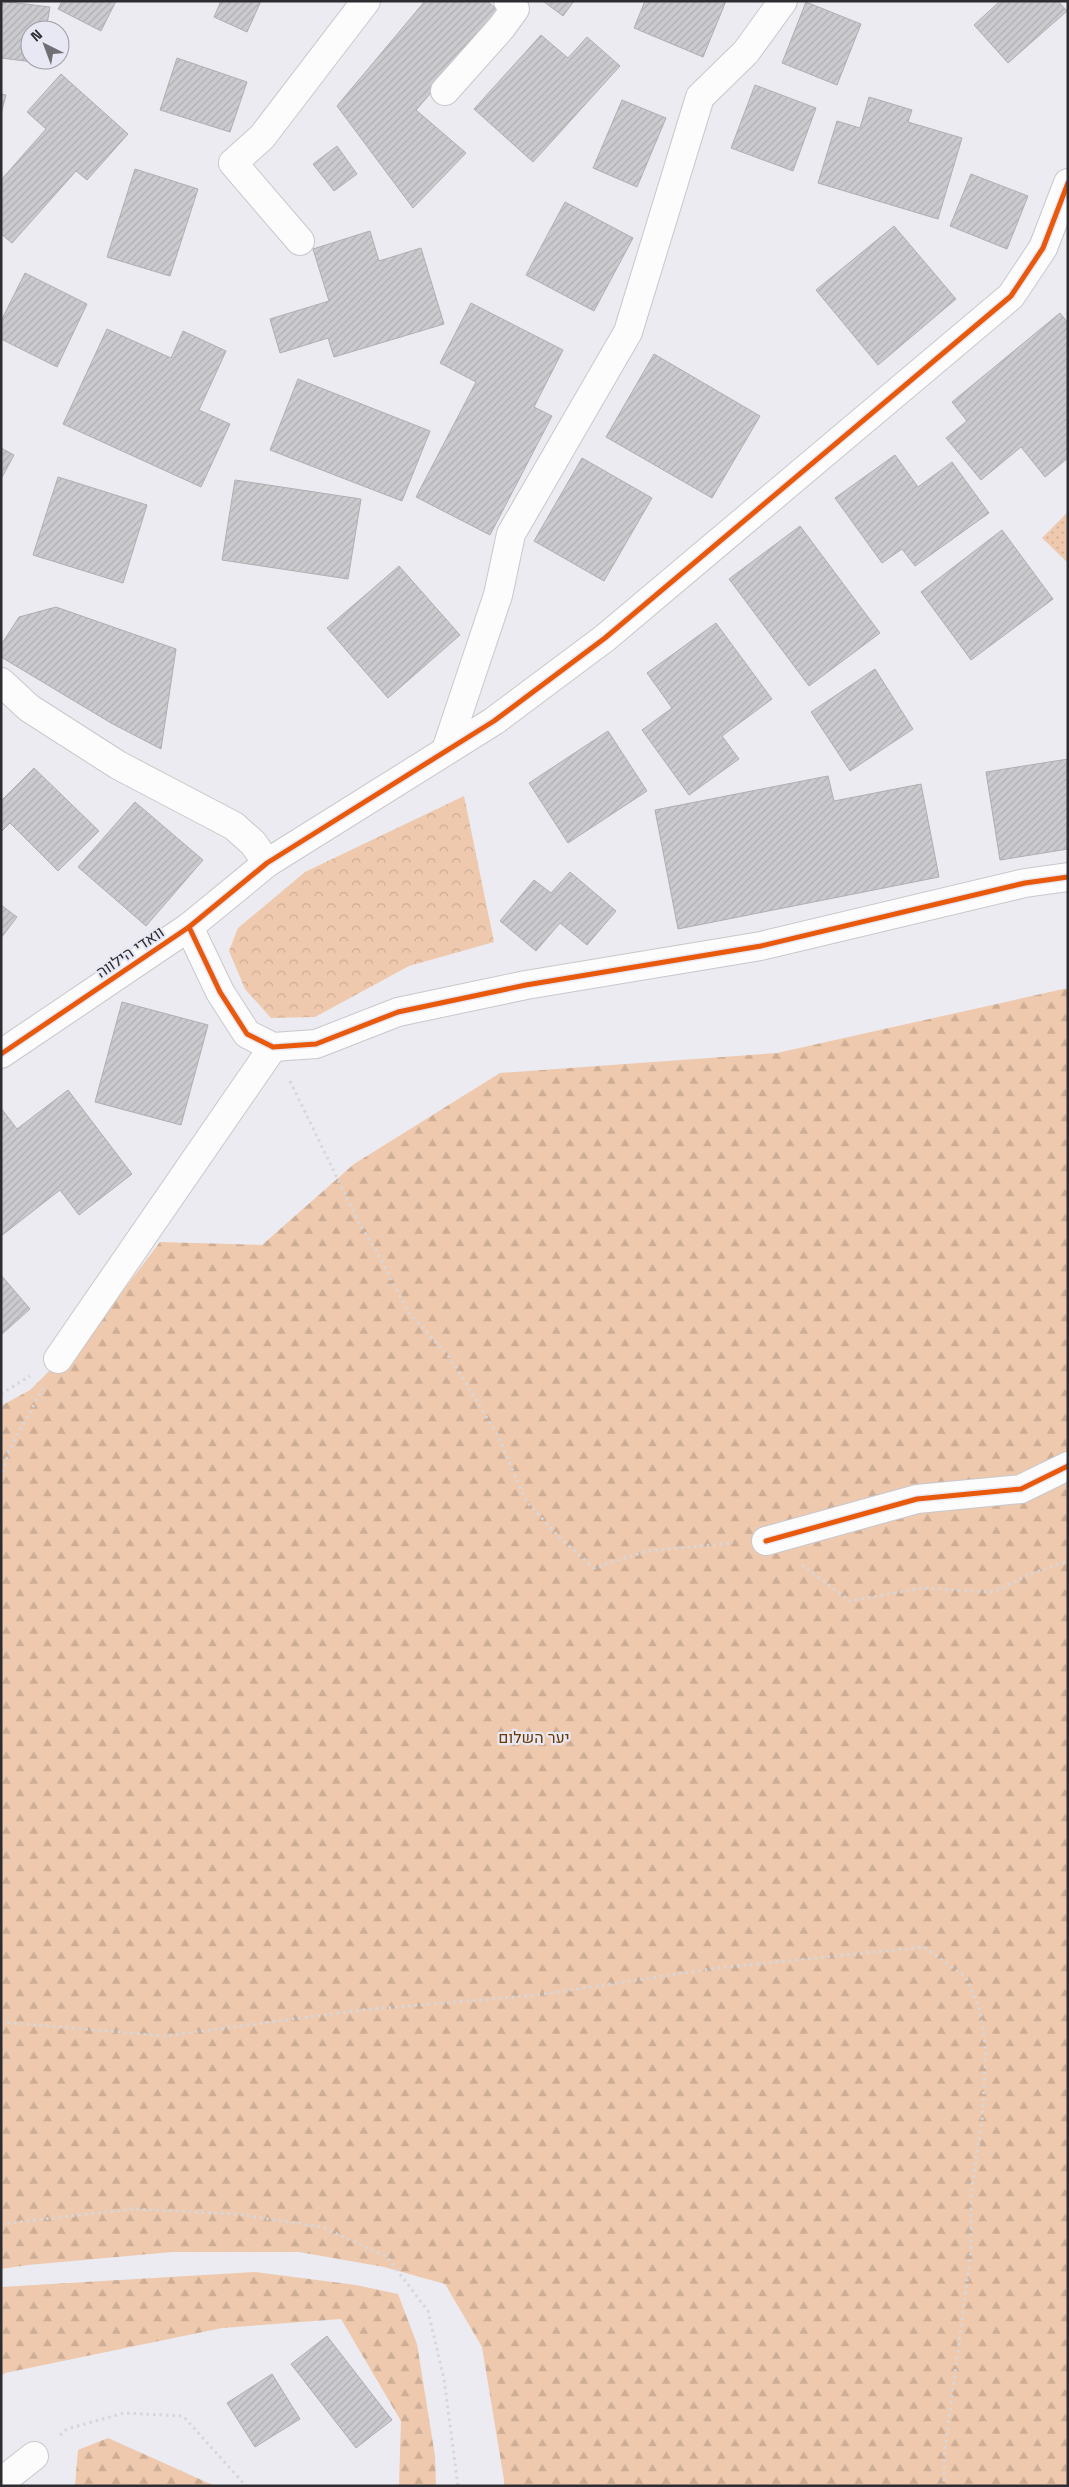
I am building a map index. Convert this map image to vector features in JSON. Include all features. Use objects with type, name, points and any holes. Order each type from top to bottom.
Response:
[{"type":"street","points":[[300,241],[233,163],[262,137],[366,1]]},
{"type":"street","points":[[445,91],[502,28],[514,9],[508,1]]},
{"type":"street","points":[[446,750],[498,595],[512,534],[628,332],[700,98],[746,52],[782,1]]},
{"type":"street","name":"וואדי הילווה","points":[[1,1054],[189,927],[267,863],[494,721],[605,638],[1011,296],[1043,248],[1068,183]]},
{"type":"street","points":[[1,682],[29,708],[118,766],[234,826],[253,843],[267,863]]},
{"type":"street","points":[[189,927],[220,992],[247,1034],[273,1047],[316,1044],[407,1010],[526,985],[761,946],[1025,883],[1068,877]]},
{"type":"street","points":[[58,1359],[273,1047]]},
{"type":"street","points":[[766,1541],[917,1499],[1021,1488],[1068,1466]]},
{"type":"street","points":[[1,2482],[34,2456]]},
{"type":"path","points":[[273,1047],[359,1223],[410,1313],[450,1358],[498,1436],[526,1501],[560,1538],[594,1568],[647,1551],[766,1541],[850,1600],[922,1588],[993,1592],[1030,1574],[1068,1561]]},
{"type":"path","points":[[1,1478],[9,1452],[58,1359]]},
{"type":"path","points":[[1,2022],[165,2036],[362,2010],[537,1995],[717,1968],[924,1947],[966,1977],[980,2010],[986,2050],[982,2121],[970,2192],[971,2251],[944,2456],[944,2486]]},
{"type":"path","points":[[1,2224],[132,2209],[235,2214],[322,2227],[388,2257],[428,2311],[444,2379],[458,2486]]},
{"type":"path","points":[[34,2456],[67,2429],[124,2413],[183,2416],[246,2486]]},
{"type":"green space","points":[[1068,512],[1068,563],[1042,538]]},
{"type":"green space","points":[[464,796],[494,942],[409,966],[315,1017],[271,1018],[245,989],[229,951],[238,928],[305,872]]},
{"type":"green space","name":"יער השלום","points":[[1068,988],[1068,2486],[505,2486],[482,2347],[445,2284],[384,2267],[299,2252],[172,2252],[1,2269],[1,1406],[30,1390],[100,1321],[160,1242],[262,1245],[354,1164],[500,1073],[777,1053]]},
{"type":"green space","points":[[255,2272],[356,2285],[398,2294],[417,2344],[435,2456],[436,2486],[399,2486],[401,2421],[341,2319],[222,2328],[5,2373],[1,2376],[1,2287]]},
{"type":"green space","points":[[108,2438],[215,2486],[75,2486],[78,2450]]},
{"type":"building","points":[[1,1],[50,7],[48,20],[20,20],[20,60],[1,58]]},
{"type":"building","points":[[62,1],[116,1],[101,31],[58,9]]},
{"type":"building","points":[[221,1],[261,1],[247,32],[214,17]]},
{"type":"building","points":[[425,1],[487,1],[501,13],[416,110],[466,153],[413,208],[337,106]]},
{"type":"building","points":[[543,1],[574,1],[563,16]]},
{"type":"building","points":[[645,1],[726,1],[703,57],[634,28]]},
{"type":"building","points":[[1000,1],[1058,1],[1067,11],[1008,63],[974,25]]},
{"type":"building","points":[[806,2],[861,24],[837,85],[782,63]]},
{"type":"building","points":[[541,35],[568,58],[587,37],[620,66],[533,162],[474,109]]},
{"type":"building","points":[[177,58],[247,82],[230,132],[160,110]]},
{"type":"building","points":[[61,74],[128,134],[87,180],[76,171],[12,243],[1,234],[1,180],[46,129],[27,112]]},
{"type":"building","points":[[755,85],[816,108],[793,171],[731,148]]},
{"type":"building","points":[[1,94],[6,95],[1,114]]},
{"type":"building","points":[[869,97],[912,110],[908,122],[962,138],[938,219],[818,183],[837,121],[860,128]]},
{"type":"building","points":[[622,100],[666,118],[637,187],[593,168]]},
{"type":"building","points":[[337,146],[357,174],[334,191],[313,164]]},
{"type":"building","points":[[135,169],[198,189],[170,276],[107,257]]},
{"type":"building","points":[[971,174],[1028,196],[1007,249],[950,226]]},
{"type":"building","points":[[565,202],[633,238],[594,311],[526,275]]},
{"type":"building","points":[[894,226],[956,299],[878,365],[816,290]]},
{"type":"building","points":[[370,231],[379,261],[421,248],[444,324],[334,357],[328,338],[280,353],[270,319],[329,301],[313,249]]},
{"type":"building","points":[[25,273],[87,304],[57,367],[1,339],[1,321]]},
{"type":"building","points":[[471,303],[563,350],[534,407],[552,416],[490,535],[416,497],[476,382],[440,363]]},
{"type":"building","points":[[1060,313],[1068,323],[1068,458],[1045,477],[1021,447],[981,480],[946,438],[967,421],[952,402]]},
{"type":"building","points":[[107,329],[171,358],[183,331],[226,351],[199,410],[230,424],[201,487],[63,424]]},
{"type":"building","points":[[654,354],[760,416],[712,498],[606,437]]},
{"type":"building","points":[[298,379],[430,431],[402,501],[270,450]]},
{"type":"building","points":[[1,448],[14,455],[1,479]]},
{"type":"building","points":[[895,455],[918,487],[952,462],[989,513],[915,566],[902,549],[882,563],[835,498]]},
{"type":"building","points":[[582,458],[652,498],[604,581],[534,541]]},
{"type":"building","points":[[58,477],[147,505],[123,583],[33,555]]},
{"type":"building","points":[[235,480],[361,499],[348,579],[222,560]]},
{"type":"building","points":[[800,526],[880,633],[809,686],[729,579]]},
{"type":"building","points":[[1002,530],[1053,599],[971,660],[921,592]]},
{"type":"building","points":[[399,566],[460,635],[388,698],[327,628]]},
{"type":"building","points":[[56,607],[176,649],[161,749],[111,723],[1,657],[1,645],[19,617]]},
{"type":"building","points":[[716,623],[772,699],[722,736],[739,759],[689,795],[642,730],[672,708],[647,673]]},
{"type":"building","points":[[875,669],[913,729],[850,771],[811,712]]},
{"type":"building","points":[[608,731],[647,791],[568,843],[529,783]]},
{"type":"building","points":[[1068,759],[1068,849],[1000,860],[986,772]]},
{"type":"building","points":[[34,768],[99,831],[58,871],[10,823],[1,832],[1,801]]},
{"type":"building","points":[[828,776],[834,801],[921,784],[939,877],[678,929],[655,810]]},
{"type":"building","points":[[135,802],[203,860],[146,926],[78,867]]},
{"type":"building","points":[[570,872],[616,911],[587,945],[560,923],[536,951],[500,921],[534,880],[551,893]]},
{"type":"building","points":[[1,905],[17,917],[1,938]]},
{"type":"building","points":[[122,1002],[208,1025],[181,1125],[95,1102]]},
{"type":"building","points":[[68,1090],[132,1174],[79,1215],[60,1190],[1,1236],[1,1108],[17,1129]]},
{"type":"building","points":[[1,1275],[30,1309],[1,1335]]},
{"type":"building","points":[[327,2336],[392,2420],[356,2448],[291,2364]]},
{"type":"building","points":[[272,2374],[300,2419],[255,2447],[227,2403]]},
{"type":"cycle path","points":[[1,1054],[189,927],[267,863],[494,721],[605,638],[1011,296],[1043,248],[1068,183]]},
{"type":"cycle path","points":[[189,927],[220,992],[247,1034],[273,1047],[316,1044],[398,1012],[526,985],[761,946],[1025,883],[1068,877]]},
{"type":"cycle path","points":[[766,1541],[917,1499],[1021,1489],[1068,1466]]}]
